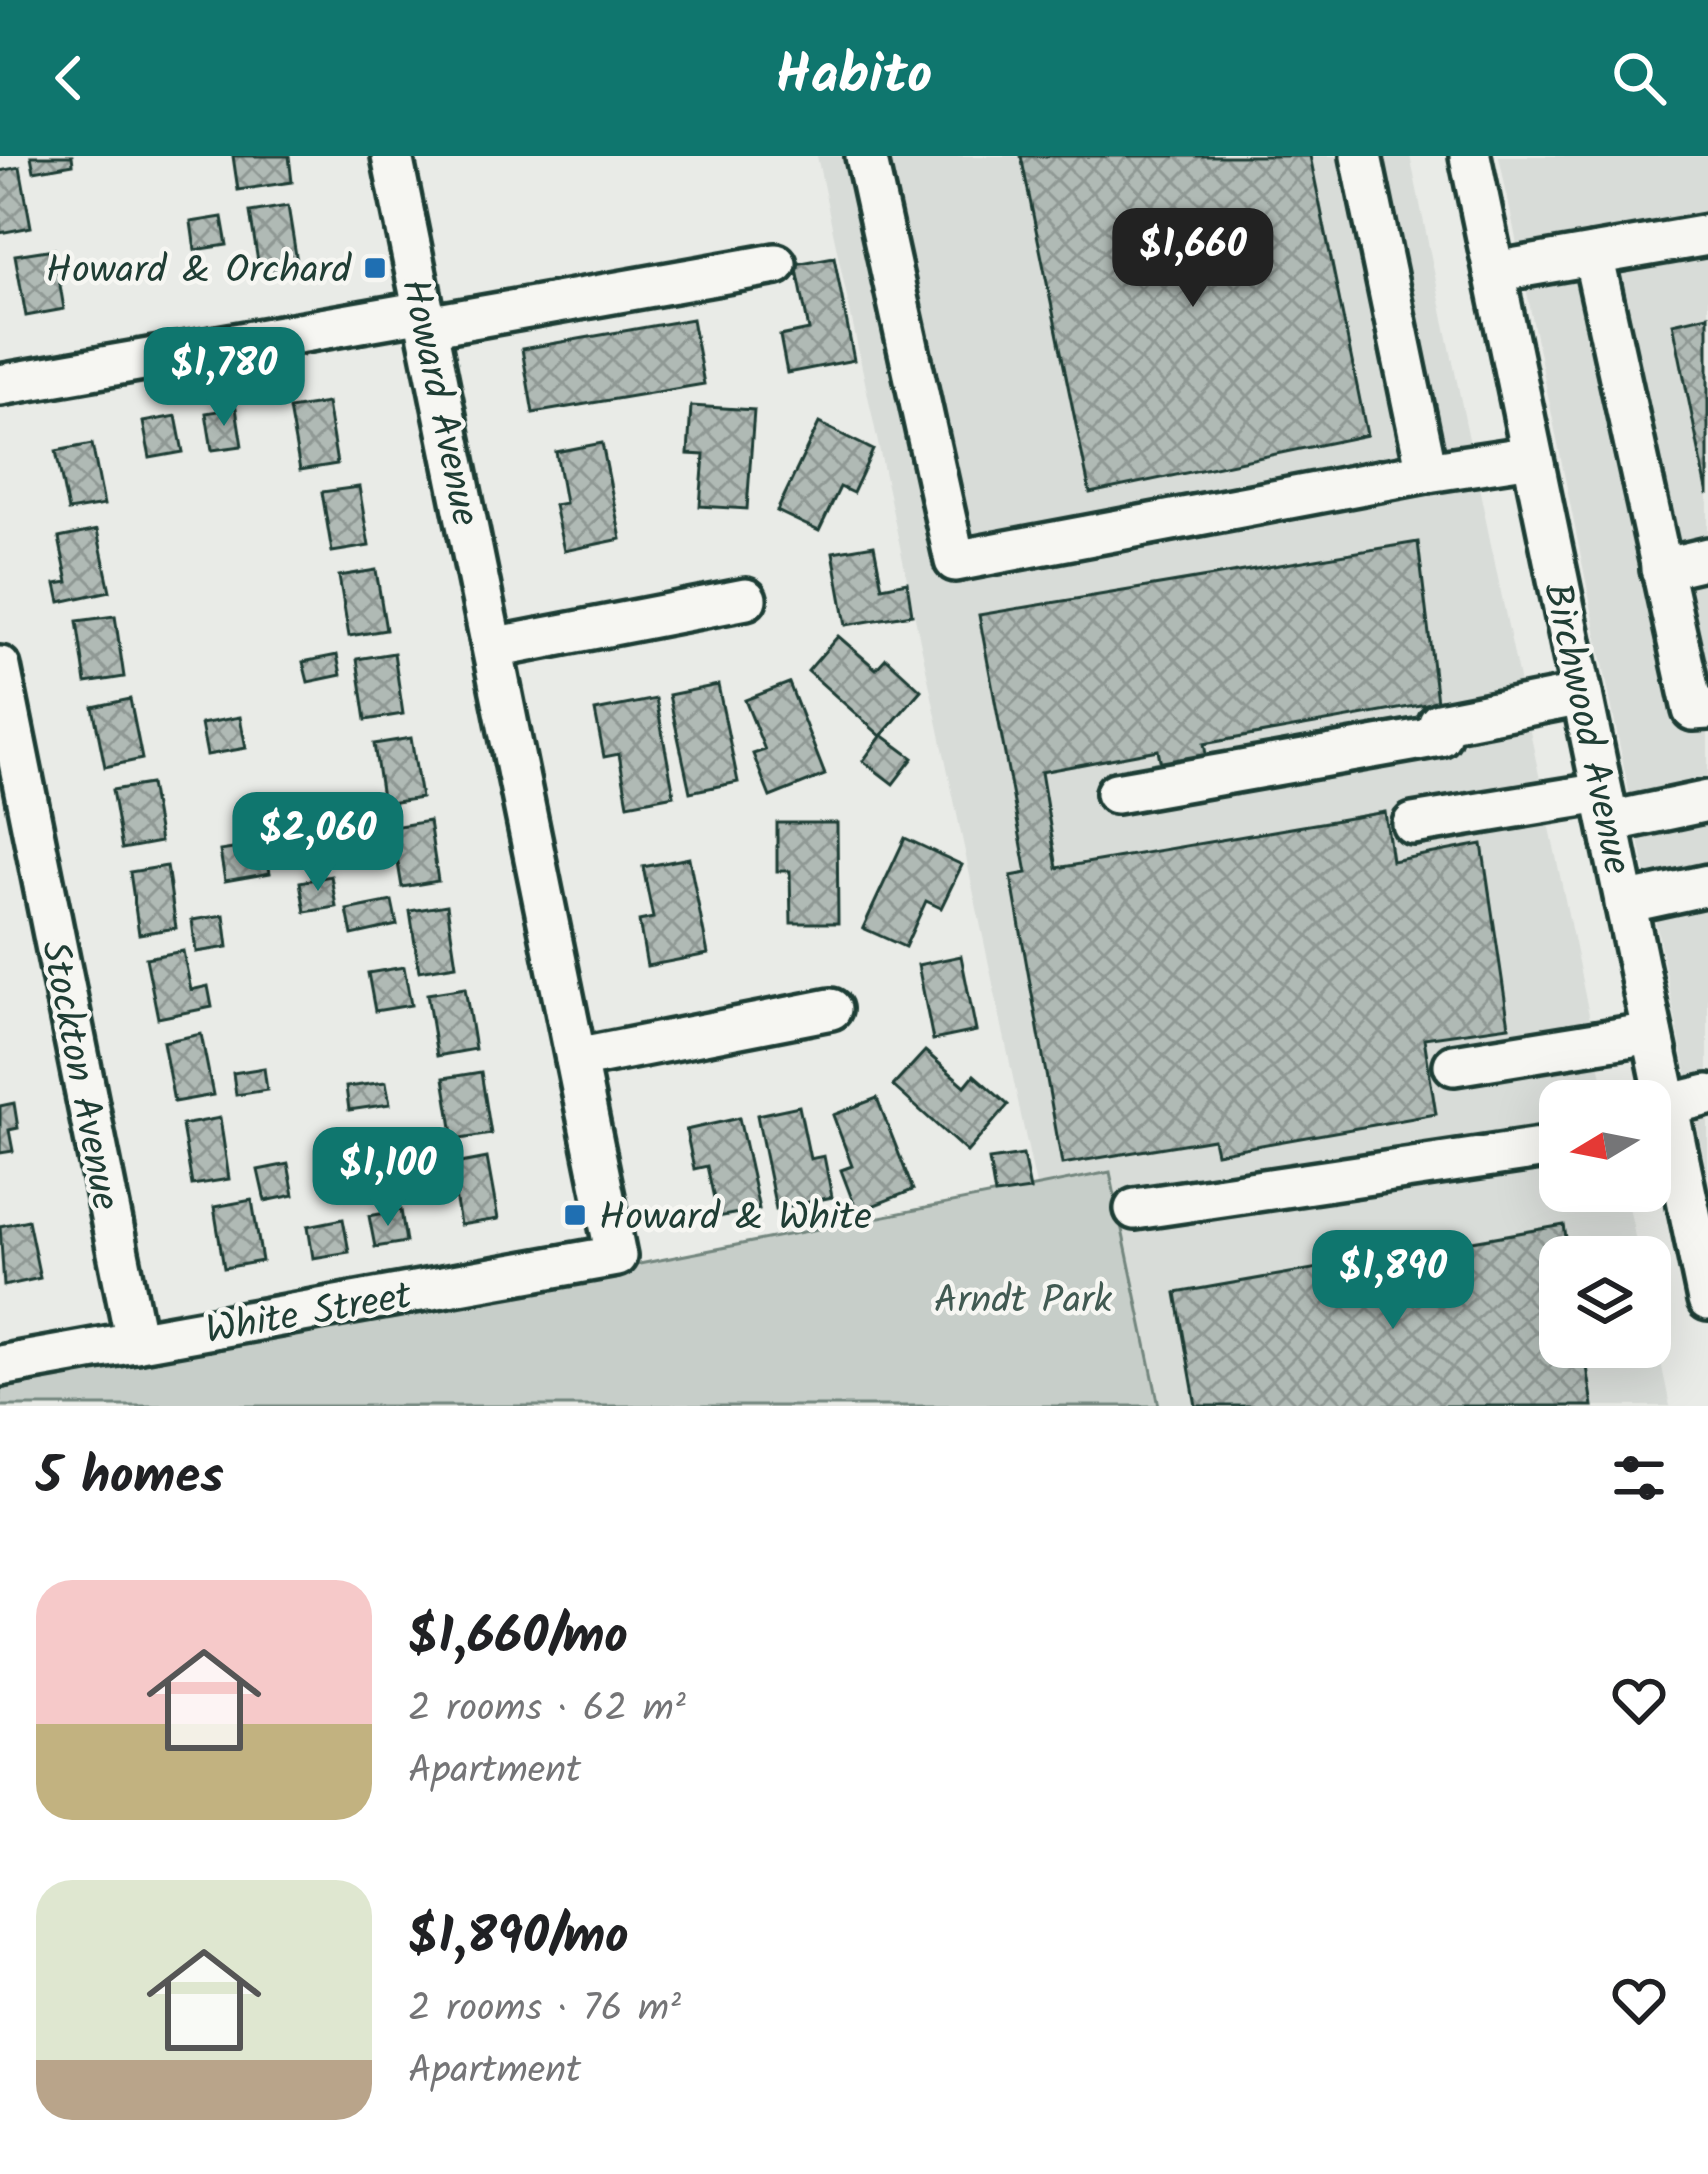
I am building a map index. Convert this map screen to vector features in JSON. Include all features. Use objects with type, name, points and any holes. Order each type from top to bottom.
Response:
[{"type":"street","name":"Howard Avenue","points":[[392,156],[616,1256]]},
{"type":"street","points":[[866,156],[955,561],[1427,472],[1532,457]]},
{"type":"street","points":[[1361,156],[1427,472]]},
{"type":"street","name":"Birchwood Avenue","points":[[1470,156],[1652,1033],[1656,1080]]},
{"type":"street","points":[[1494,272],[1708,235]]},
{"type":"street","points":[[1593,255],[1693,710],[1708,709]]},
{"type":"street","points":[[0,385],[776,264]]},
{"type":"street","points":[[1661,569],[1708,558]]},
{"type":"street","points":[[493,648],[746,599]]},
{"type":"street","name":"Stockton Avenue","points":[[0,667],[136,1342]]},
{"type":"street","points":[[1115,793],[1440,736],[1438,723],[1582,695]]},
{"type":"street","points":[[1413,824],[1708,801]]},
{"type":"street","points":[[1625,903],[1706,894]]},
{"type":"street","points":[[576,1059],[831,1009]]},
{"type":"street","points":[[1454,1065],[1652,1033]]},
{"type":"street","points":[[1671,1107],[1708,1095]]},
{"type":"street","name":"Birchwood Avenue","points":[[1671,1133],[1695,1176],[1708,1300]]},
{"type":"street","points":[[1136,1209],[1539,1149]]},
{"type":"street","name":"White Street","points":[[0,1366],[616,1256]]},
{"type":"shaded area","points":[[817,156],[1410,156],[1603,1080],[1539,1080],[1539,1212],[1630,1212],[1635,1236],[1539,1236],[1539,1368],[1662,1368],[1670,1406],[1159,1406],[1110,1173],[1036,1186]]},
{"type":"shaded area","points":[[1499,156],[1708,156],[1708,1178]]},
{"type":"green space","name":"Arndt Park","points":[[1110,1172],[1159,1406],[0,1406],[0,1389]]},
{"type":"building","points":[[31,156],[72,156],[73,164],[34,171]]},
{"type":"building","points":[[233,156],[289,156],[292,182],[238,190]]},
{"type":"building","points":[[1021,156],[1310,156],[1367,435],[1090,493]]},
{"type":"building","points":[[20,167],[31,227],[0,233],[0,171]]},
{"type":"building","points":[[288,206],[298,268],[260,274],[250,212]]},
{"type":"building","points":[[222,217],[227,245],[195,250],[191,222]]},
{"type":"building","points":[[54,249],[64,309],[26,316],[15,255]]},
{"type":"building","points":[[834,257],[854,360],[787,373],[780,336],[809,330],[796,264]]},
{"type":"building","points":[[1708,315],[1708,495],[1673,323]]},
{"type":"building","points":[[692,319],[704,384],[533,413],[522,349]]},
{"type":"building","points":[[327,403],[337,464],[300,470],[289,409]]},
{"type":"building","points":[[691,406],[754,410],[747,509],[700,506],[704,455],[688,454]]},
{"type":"building","points":[[236,408],[242,446],[212,450],[206,413]]},
{"type":"building","points":[[176,416],[183,452],[150,458],[143,422]]},
{"type":"building","points":[[819,423],[873,450],[853,493],[840,487],[819,531],[777,511]]},
{"type":"building","points":[[602,443],[621,539],[564,551],[554,505],[565,503],[556,452]]},
{"type":"building","points":[[92,444],[104,505],[68,511],[56,451]]},
{"type":"building","points":[[359,487],[369,546],[332,552],[322,492]]},
{"type":"building","points":[[97,530],[110,591],[60,602],[56,584],[68,582],[59,538]]},
{"type":"building","points":[[1418,542],[1437,702],[1204,744],[1209,768],[1163,774],[1158,750],[1041,772],[1057,868],[1385,812],[1392,861],[1482,844],[1509,1026],[1424,1038],[1436,1114],[1216,1153],[1213,1139],[1062,1164],[1011,876],[1027,873],[979,615]]},
{"type":"building","points":[[874,545],[882,587],[907,582],[912,614],[846,625],[833,552]]},
{"type":"building","points":[[376,570],[386,630],[349,636],[339,576]]},
{"type":"building","points":[[115,616],[124,677],[86,683],[77,621]]},
{"type":"building","points":[[838,636],[876,669],[886,658],[921,690],[881,736],[808,671]]},
{"type":"building","points":[[394,653],[403,714],[366,720],[357,659]]},
{"type":"building","points":[[337,655],[341,675],[308,682],[303,662]]},
{"type":"building","points":[[789,683],[825,775],[770,797],[753,754],[765,750],[745,700]]},
{"type":"building","points":[[718,685],[738,782],[690,792],[669,695]]},
{"type":"building","points":[[130,699],[142,759],[105,767],[93,707]]},
{"type":"building","points":[[656,699],[674,795],[628,804],[619,754],[604,757],[595,711]]},
{"type":"building","points":[[240,717],[246,748],[207,755],[201,724]]},
{"type":"building","points":[[882,735],[913,758],[893,784],[863,761]]},
{"type":"building","points":[[411,738],[421,798],[383,804],[374,744]]},
{"type":"building","points":[[150,784],[160,842],[122,849],[112,790]]},
{"type":"building","points":[[429,821],[438,881],[402,887],[397,857],[380,860],[375,830]]},
{"type":"building","points":[[777,823],[837,823],[838,923],[791,923],[790,871],[777,871]]},
{"type":"building","points":[[905,838],[962,865],[941,908],[926,901],[905,947],[863,928]]},
{"type":"building","points":[[265,844],[270,873],[225,881],[220,851]]},
{"type":"building","points":[[689,858],[708,954],[647,966],[639,921],[653,918],[643,867]]},
{"type":"building","points":[[167,866],[176,928],[139,934],[130,872]]},
{"type":"building","points":[[331,876],[336,907],[305,912],[300,882]]},
{"type":"building","points":[[392,901],[397,925],[352,935],[347,910]]},
{"type":"building","points":[[447,905],[456,965],[419,971],[410,911]]},
{"type":"building","points":[[224,915],[228,947],[196,952],[192,920]]},
{"type":"building","points":[[183,951],[191,990],[208,986],[212,1007],[158,1018],[146,958]]},
{"type":"building","points":[[961,956],[976,1031],[933,1040],[918,965]]},
{"type":"building","points":[[404,967],[411,1005],[375,1011],[368,973]]},
{"type":"building","points":[[465,988],[475,1049],[437,1056],[427,994]]},
{"type":"building","points":[[201,1034],[213,1095],[174,1102],[163,1042]]},
{"type":"building","points":[[925,1051],[965,1086],[974,1075],[1008,1105],[967,1152],[893,1086]]},
{"type":"building","points":[[264,1068],[267,1090],[236,1095],[233,1073]]},
{"type":"building","points":[[481,1072],[491,1134],[454,1140],[444,1078]]},
{"type":"building","points":[[386,1082],[390,1104],[349,1110],[346,1087]]},
{"type":"building","points":[[877,1098],[913,1190],[857,1212],[841,1170],[852,1166],[833,1115]]},
{"type":"building","points":[[14,1103],[18,1128],[9,1130],[13,1151],[0,1153],[0,1106]]},
{"type":"building","points":[[799,1106],[810,1159],[824,1156],[832,1197],[776,1209],[757,1115]]},
{"type":"building","points":[[220,1118],[229,1179],[192,1185],[182,1125]]},
{"type":"building","points":[[739,1118],[759,1209],[718,1217],[707,1166],[694,1169],[686,1130]]},
{"type":"building","points":[[421,1130],[425,1152],[394,1156],[391,1134]]},
{"type":"building","points":[[1023,1155],[1030,1190],[995,1195],[989,1160]]},
{"type":"building","points":[[487,1158],[498,1219],[460,1225],[450,1165]]},
{"type":"building","points":[[288,1164],[294,1195],[265,1201],[258,1170]]},
{"type":"building","points":[[252,1200],[262,1261],[224,1268],[214,1207]]},
{"type":"building","points":[[401,1210],[406,1242],[375,1247],[369,1216]]},
{"type":"building","points":[[343,1219],[349,1252],[313,1258],[308,1226]]},
{"type":"building","points":[[28,1220],[40,1278],[4,1286],[0,1226]]},
{"type":"building","points":[[1564,1225],[1566,1236],[1539,1236],[1539,1368],[1587,1368],[1593,1406],[1196,1406],[1176,1293]]},
{"type":"place","name":"Howard & Orchard","points":[[375,268]]},
{"type":"place","name":"Howard & White","points":[[575,1215]]}]
